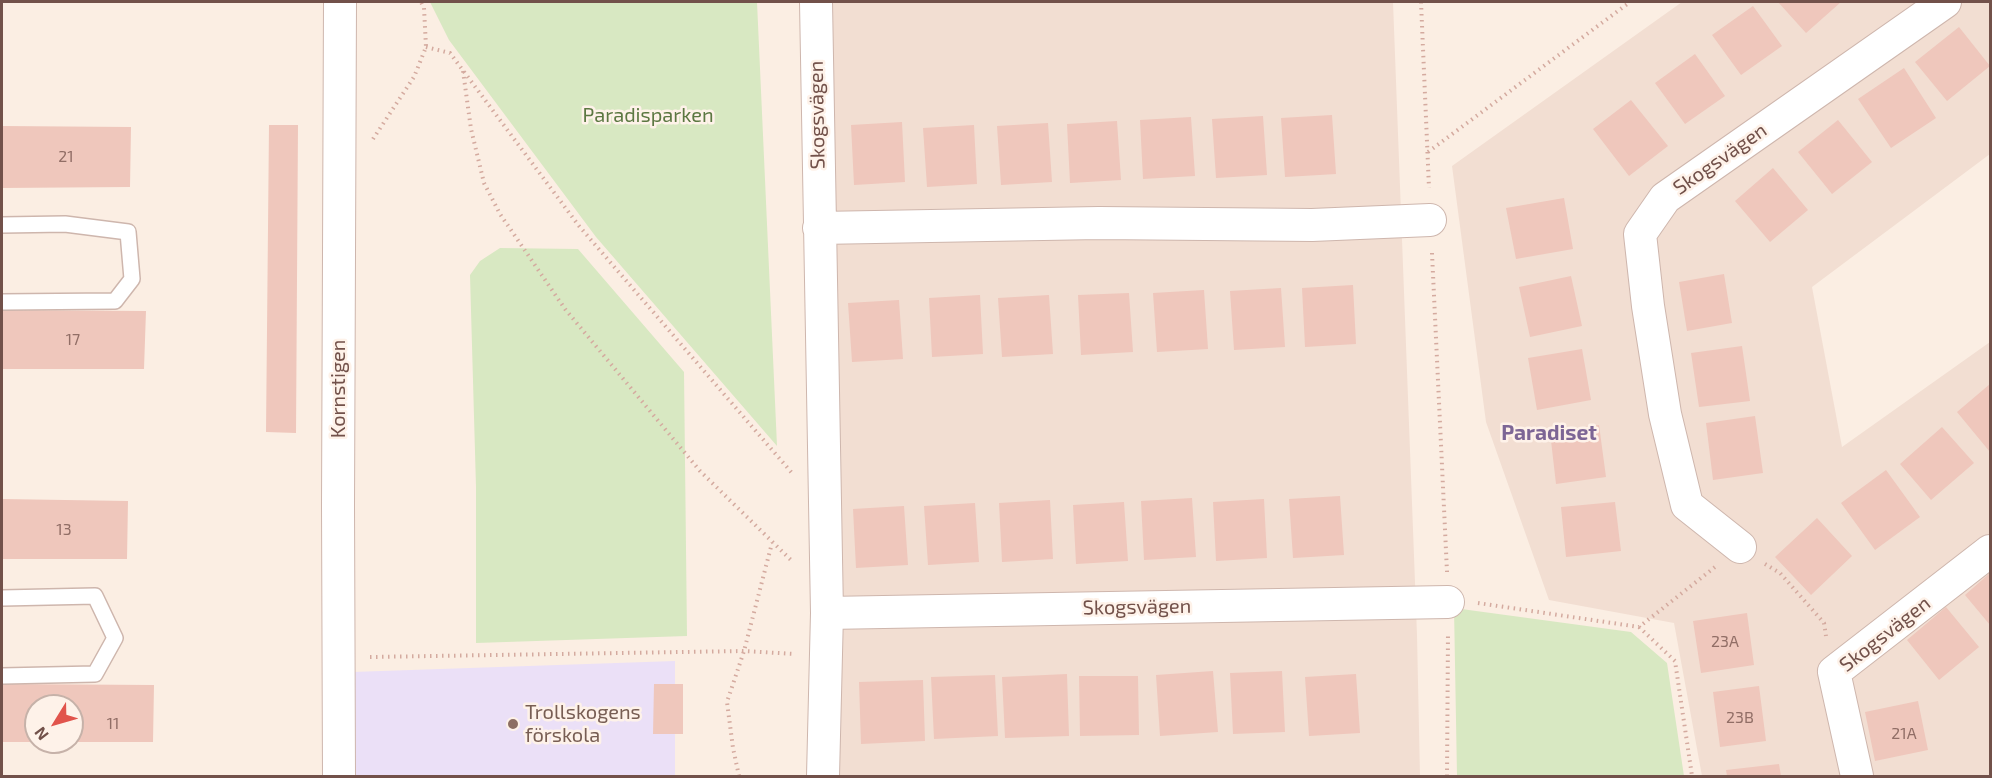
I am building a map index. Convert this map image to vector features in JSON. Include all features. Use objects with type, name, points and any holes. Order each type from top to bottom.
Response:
[{"type":"street","name":"Kornstigen","points":[[339,777],[340,2]]},
{"type":"street","name":"Skogsvägen","points":[[816,2],[826,603],[822,777]]},
{"type":"street","name":"Skogsvägen","points":[[1740,547],[1687,505],[1665,414],[1648,306],[1640,234],[1665,198],[1945,2]]},
{"type":"street","points":[[819,228],[1099,223],[1312,225],[1430,220]]},
{"type":"street","name":"Skogsvägen","points":[[1857,777],[1834,672],[1990,551]]},
{"type":"street","name":"Skogsvägen","points":[[826,603],[1448,602]]},
{"type":"lane","points":[[2,225],[65,224],[128,232],[132,279],[115,301],[2,302]]},
{"type":"lane","points":[[2,598],[95,596],[115,638],[95,674],[2,676]]},
{"type":"path","points":[[1421,2],[1448,602],[1447,777]]},
{"type":"path","points":[[1428,152],[1630,2]]},
{"type":"path","points":[[426,47],[450,52],[579,226],[796,478],[825,489]]},
{"type":"path","points":[[463,70],[471,129],[484,183],[500,214],[580,327],[700,471],[773,542],[826,603]]},
{"type":"path","points":[[739,777],[727,702],[744,651],[773,542]]},
{"type":"path","points":[[1639,627],[1740,547],[1780,573],[1824,623],[1834,672]]},
{"type":"path","points":[[1448,602],[1474,602],[1639,627],[1676,660],[1692,777]]},
{"type":"path","points":[[368,657],[744,651],[825,656]]},
{"type":"shaded area","points":[[825,2],[1393,2],[1417,635],[1420,776],[837,776]]},
{"type":"shaded area","points":[[1682,2],[1990,2],[1990,154],[1812,287],[1842,447],[1990,342],[1990,776],[1702,776],[1674,623],[1549,600],[1486,422],[1452,166]]},
{"type":"shaded area","name":"Trollskogens förskola","points":[[675,661],[675,776],[351,776],[352,672]]},
{"type":"green space","name":"Paradisparken","points":[[430,2],[757,2],[777,446],[596,237],[449,40]]},
{"type":"green space","points":[[500,248],[578,249],[684,372],[687,636],[476,643],[476,487],[470,275],[480,261]]},
{"type":"green space","points":[[1454,608],[1631,632],[1667,663],[1684,776],[1457,776]]},
{"type":"building","points":[[1778,2],[1841,2],[1806,33]]},
{"type":"building","points":[[1753,6],[1782,46],[1741,75],[1712,35]]},
{"type":"building","points":[[1959,27],[1990,66],[1947,101],[1915,62]]},
{"type":"building","points":[[1695,54],[1725,96],[1685,124],[1655,83]]},
{"type":"building","points":[[1904,68],[1936,118],[1891,148],[1858,99]]},
{"type":"building","points":[[1631,100],[1668,146],[1629,176],[1593,129]]},
{"type":"building","points":[[1332,115],[1336,174],[1285,177],[1281,118]]},
{"type":"building","points":[[1263,116],[1267,175],[1216,178],[1212,119]]},
{"type":"building","points":[[1191,117],[1195,176],[1143,179],[1140,120]]},
{"type":"building","points":[[1838,120],[1872,162],[1832,194],[1798,152]]},
{"type":"building","points":[[1117,121],[1121,180],[1070,183],[1067,124]]},
{"type":"building","points":[[902,122],[905,182],[854,185],[851,125]]},
{"type":"building","points":[[1048,123],[1052,182],[1001,185],[997,126]]},
{"type":"building","points":[[269,125],[298,125],[296,433],[266,432]]},
{"type":"building","points":[[974,125],[977,184],[927,187],[923,128]]},
{"type":"building","points":[[2,126],[131,127],[130,187],[2,188]]},
{"type":"building","points":[[1773,168],[1808,210],[1770,242],[1735,201]]},
{"type":"building","points":[[1564,198],[1573,249],[1516,259],[1506,208]]},
{"type":"building","points":[[1724,274],[1732,323],[1687,331],[1679,282]]},
{"type":"building","points":[[1571,276],[1582,326],[1530,337],[1519,287]]},
{"type":"building","points":[[1353,285],[1356,344],[1305,347],[1302,288]]},
{"type":"building","points":[[1281,288],[1285,347],[1234,350],[1230,291]]},
{"type":"building","points":[[1204,290],[1208,349],[1157,352],[1153,293]]},
{"type":"building","points":[[1129,293],[1133,352],[1081,355],[1078,295]]},
{"type":"building","points":[[980,295],[983,354],[932,357],[929,298]]},
{"type":"building","points":[[1049,295],[1053,354],[1002,357],[998,298]]},
{"type":"building","points":[[899,300],[903,359],[852,362],[848,303]]},
{"type":"building","points":[[2,310],[146,311],[144,369],[2,369]]},
{"type":"building","points":[[1742,346],[1750,401],[1699,407],[1691,353]]},
{"type":"building","points":[[1582,349],[1591,400],[1537,410],[1528,358]]},
{"type":"building","points":[[1990,384],[1990,452],[1957,412]]},
{"type":"building","points":[[1755,416],[1763,473],[1713,480],[1706,423]]},
{"type":"building","points":[[1599,425],[1606,477],[1556,484],[1550,432]]},
{"type":"building","points":[[1942,427],[1974,463],[1931,500],[1900,464]]},
{"type":"building","points":[[1886,470],[1920,517],[1875,550],[1841,503]]},
{"type":"building","points":[[1340,496],[1344,555],[1293,558],[1289,499]]},
{"type":"building","points":[[1192,498],[1196,557],[1144,560],[1141,501]]},
{"type":"building","points":[[2,499],[128,501],[127,559],[2,559]]},
{"type":"building","points":[[1264,499],[1267,558],[1216,561],[1213,502]]},
{"type":"building","points":[[1050,500],[1053,559],[1002,562],[999,503]]},
{"type":"building","points":[[1124,502],[1128,561],[1076,564],[1073,505]]},
{"type":"building","points":[[1615,502],[1621,551],[1566,557],[1561,507]]},
{"type":"building","points":[[975,503],[979,562],[928,565],[924,506]]},
{"type":"building","points":[[904,506],[908,565],[856,568],[853,509]]},
{"type":"building","points":[[1817,518],[1852,556],[1811,595],[1775,557]]},
{"type":"building","points":[[1990,573],[1990,625],[1965,595]]},
{"type":"building","points":[[1946,607],[1979,647],[1939,680],[1907,640]]},
{"type":"building","points":[[1747,613],[1754,665],[1701,673],[1693,621]]},
{"type":"building","points":[[1213,671],[1218,732],[1160,736],[1156,675]]},
{"type":"building","points":[[1282,671],[1285,732],[1233,734],[1230,673]]},
{"type":"building","points":[[1067,674],[1069,736],[1005,738],[1002,677]]},
{"type":"building","points":[[1356,674],[1360,733],[1309,736],[1305,677]]},
{"type":"building","points":[[995,675],[998,736],[934,739],[931,677]]},
{"type":"building","points":[[1079,676],[1138,676],[1139,735],[1080,736]]},
{"type":"building","points":[[923,680],[925,741],[861,744],[859,682]]},
{"type":"building","points":[[2,684],[154,685],[153,742],[84,742],[84,694],[24,694],[24,742],[2,742]]},
{"type":"building","points":[[654,684],[683,684],[683,734],[653,734]]},
{"type":"building","points":[[1759,686],[1766,741],[1720,747],[1713,692]]},
{"type":"building","points":[[1918,701],[1928,750],[1875,761],[1865,712]]},
{"type":"building","points":[[1779,764],[1781,776],[1727,776],[1726,770]]},
{"type":"place","name":"Trollskogens förskola","points":[[513,724]]},
{"type":"district","name":"Paradiset","points":[[1549,433]]}]
